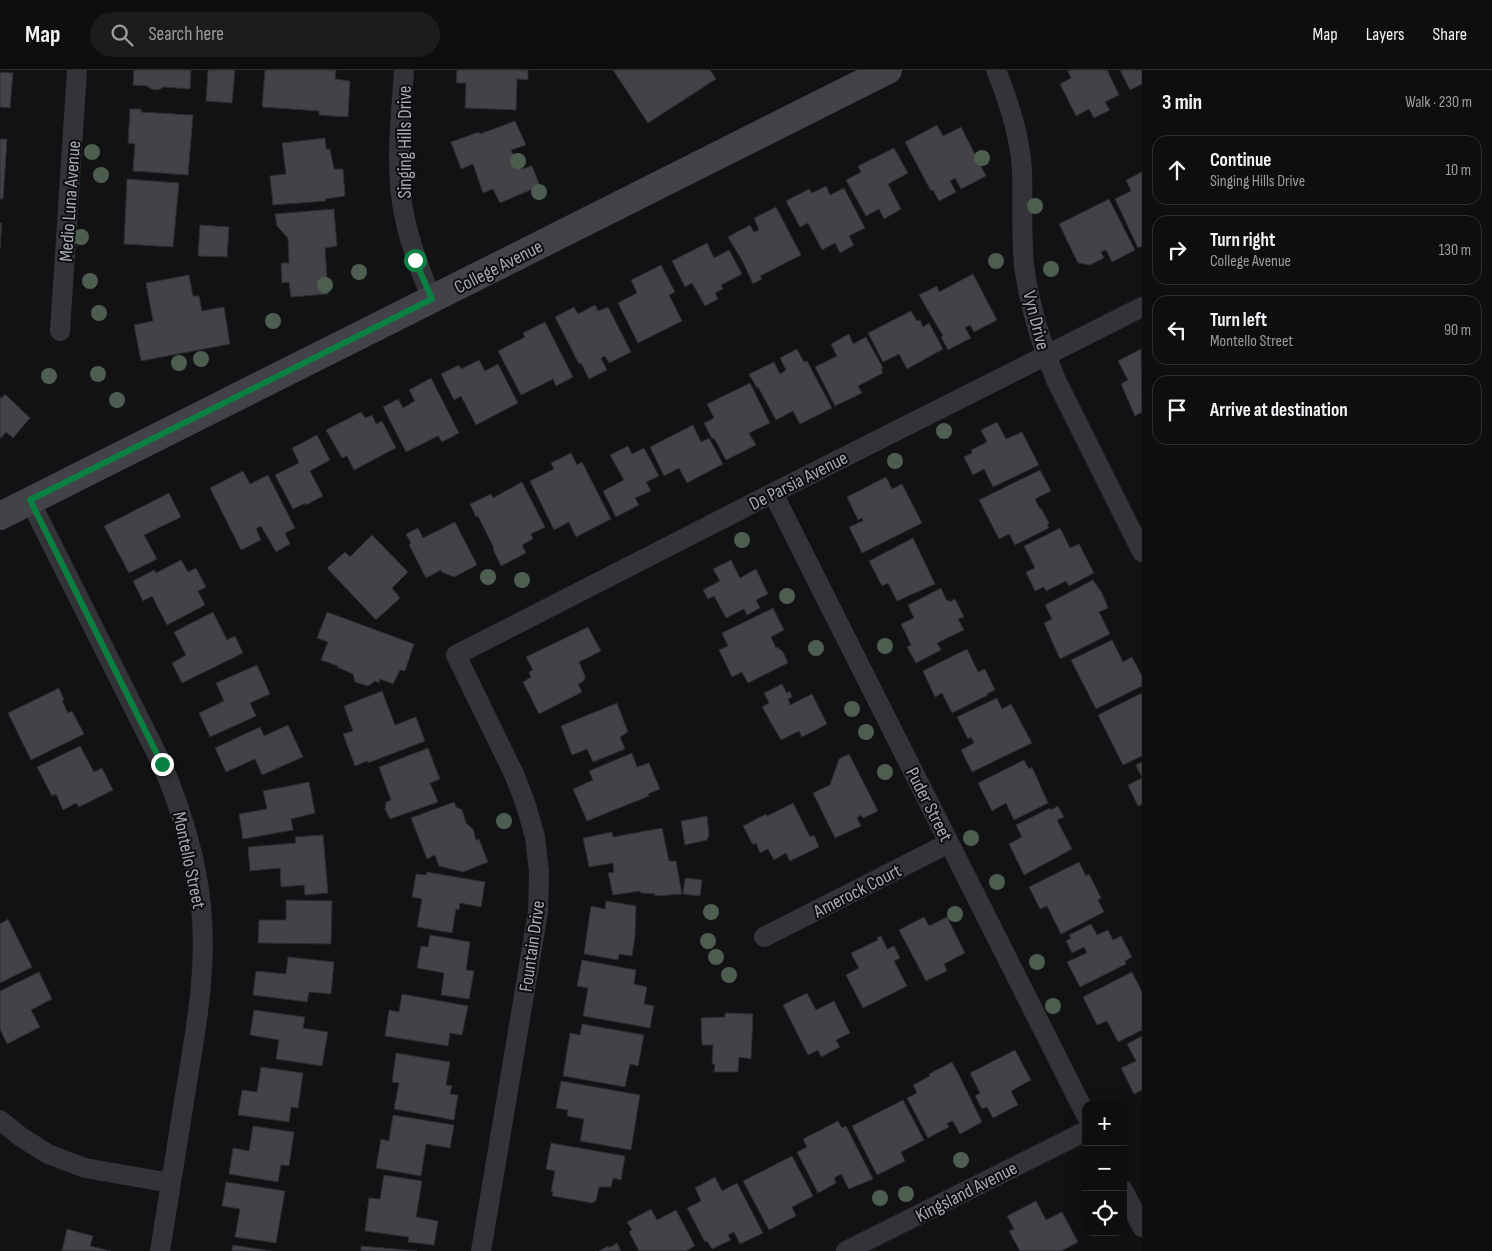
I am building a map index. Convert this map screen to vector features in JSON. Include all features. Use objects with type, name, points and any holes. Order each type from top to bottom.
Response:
[{"type":"street","name":"Medio Luna Avenue","points":[[60,331],[77,70]]},
{"type":"street","name":"Singing Hills Drive","points":[[404,70],[399,176],[404,218],[415,260],[432,299]]},
{"type":"street","name":"College Avenue","points":[[0,516],[888,70]]},
{"type":"street","name":"Vyn Drive","points":[[996,70],[1008,99],[1017,133],[1022,168],[1021,223],[1024,266],[1032,308],[1046,356],[1056,380],[1142,552]]},
{"type":"street","name":"De Parsia Avenue","points":[[456,655],[1142,308]]},
{"type":"street","name":"Puder Street","points":[[773,493],[1082,1107]]},
{"type":"street","name":"Montello Street","points":[[30,500],[162,764],[180,807],[194,859],[202,924],[201,998],[160,1251]]},
{"type":"street","name":"Fountain Drive","points":[[456,655],[526,802],[535,837],[539,872],[538,912],[481,1251]]},
{"type":"street","name":"Amerock Court","points":[[764,936],[949,843]]},
{"type":"street","points":[[0,1120],[21,1137],[48,1154],[85,1168],[171,1183]]},
{"type":"street","name":"Kingsland Avenue","points":[[846,1251],[1082,1133]]},
{"type":"street","points":[[1124,1191],[1142,1227]]},
{"type":"building","points":[[134,70],[191,70],[190,89],[164,87],[158,90],[147,86],[133,85]]},
{"type":"building","points":[[208,70],[235,70],[232,103],[206,101]]},
{"type":"building","points":[[265,70],[336,70],[335,79],[350,81],[348,117],[319,115],[319,111],[262,107]]},
{"type":"building","points":[[457,70],[528,70],[528,80],[517,79],[516,110],[465,108],[466,83],[456,83]]},
{"type":"building","points":[[613,70],[710,70],[716,79],[648,123]]},
{"type":"building","points":[[1107,70],[1119,95],[1105,102],[1110,110],[1094,118],[1089,109],[1076,116],[1060,84],[1071,78],[1068,71]]},
{"type":"building","points":[[1120,70],[1142,70],[1142,84],[1130,90]]},
{"type":"building","points":[[0,72],[13,73],[10,108],[0,107]]},
{"type":"building","points":[[130,109],[141,109],[141,112],[193,115],[188,175],[133,171],[135,144],[128,143]]},
{"type":"building","points":[[515,121],[526,145],[511,150],[521,169],[532,166],[540,186],[500,203],[493,189],[483,193],[473,164],[461,169],[451,142]]},
{"type":"building","points":[[937,125],[943,136],[961,127],[986,176],[961,189],[955,178],[950,181],[956,192],[939,201],[933,190],[931,191],[905,142]]},
{"type":"building","points":[[325,138],[326,149],[330,149],[334,169],[343,169],[345,196],[325,199],[326,201],[273,205],[270,176],[286,174],[282,143]]},
{"type":"building","points":[[0,139],[7,139],[3,199],[0,199]]},
{"type":"building","points":[[894,148],[908,173],[888,184],[901,209],[884,219],[879,209],[866,216],[846,180],[861,172],[858,166]]},
{"type":"building","points":[[1142,172],[1142,246],[1138,248],[1115,199],[1131,191],[1126,180]]},
{"type":"building","points":[[127,179],[179,183],[173,247],[124,244]]},
{"type":"building","points":[[826,186],[830,195],[844,188],[865,228],[849,236],[854,245],[840,253],[835,243],[822,250],[808,223],[800,227],[786,201],[809,189],[812,193]]},
{"type":"building","points":[[1109,199],[1135,250],[1112,262],[1106,250],[1101,252],[1104,258],[1090,265],[1078,263],[1059,224]]},
{"type":"building","points":[[776,207],[801,255],[760,276],[762,279],[753,284],[743,262],[728,237],[750,225],[754,232],[759,230],[754,218]]},
{"type":"building","points":[[334,209],[337,246],[325,248],[328,294],[291,297],[289,282],[282,283],[281,263],[289,263],[288,238],[277,226],[275,214]]},
{"type":"building","points":[[0,223],[2,223],[0,249]]},
{"type":"building","points":[[200,225],[229,227],[227,257],[198,256]]},
{"type":"building","points":[[707,243],[714,258],[729,250],[742,274],[721,285],[723,289],[715,293],[718,299],[705,306],[692,283],[685,287],[672,261]]},
{"type":"building","points":[[661,265],[675,292],[669,295],[682,321],[638,343],[618,303],[637,293],[631,280]]},
{"type":"building","points":[[973,274],[997,320],[974,332],[970,325],[965,328],[971,338],[948,350],[941,337],[943,336],[919,295],[937,286],[939,292]]},
{"type":"building","points":[[189,275],[193,296],[199,296],[202,311],[224,307],[230,344],[141,361],[134,325],[153,321],[146,283]]},
{"type":"building","points":[[595,305],[598,311],[608,307],[631,352],[609,363],[605,356],[601,358],[607,370],[589,379],[581,363],[579,364],[555,317],[574,307],[578,314]]},
{"type":"building","points":[[911,311],[917,321],[920,320],[923,327],[929,323],[943,349],[907,369],[899,354],[883,362],[868,333]]},
{"type":"building","points":[[545,322],[573,377],[556,386],[553,379],[521,395],[498,351],[525,337],[523,333]]},
{"type":"building","points":[[849,334],[853,344],[866,337],[883,368],[881,369],[883,373],[858,386],[862,393],[835,406],[815,367],[837,356],[831,344]]},
{"type":"building","points":[[797,349],[804,362],[807,361],[832,408],[800,424],[793,411],[776,420],[749,374],[774,362],[780,374],[786,370],[780,358]]},
{"type":"building","points":[[1141,349],[1142,412],[1135,416],[1121,384],[1128,380],[1118,361]]},
{"type":"building","points":[[479,360],[485,371],[498,364],[518,403],[476,425],[461,396],[454,400],[441,374],[459,365],[461,369]]},
{"type":"building","points":[[431,378],[459,433],[442,442],[438,436],[406,452],[383,407],[398,399],[403,408],[415,401],[409,390]]},
{"type":"building","points":[[750,383],[770,423],[749,433],[756,445],[726,460],[704,423],[714,418],[707,404]]},
{"type":"building","points":[[5,394],[30,418],[13,438],[6,432],[0,439],[0,397],[2,398]]},
{"type":"building","points":[[361,412],[365,418],[372,415],[376,424],[382,421],[396,448],[354,470],[347,456],[342,458],[326,430]]},
{"type":"building","points":[[997,422],[1006,439],[1022,432],[1039,465],[993,487],[984,469],[973,475],[964,457],[972,453],[971,450],[987,442],[981,430]]},
{"type":"building","points":[[693,425],[701,442],[709,438],[723,464],[687,483],[679,468],[664,476],[650,447]]},
{"type":"building","points":[[317,435],[330,460],[310,471],[323,496],[293,509],[275,475],[299,463],[292,448]]},
{"type":"building","points":[[628,446],[632,454],[644,448],[659,476],[646,482],[651,491],[635,498],[639,505],[616,517],[603,491],[624,480],[610,455]]},
{"type":"building","points":[[571,453],[577,465],[582,462],[611,519],[576,537],[569,522],[554,530],[530,481],[554,469],[551,463]]},
{"type":"building","points":[[1040,470],[1051,491],[1035,499],[1049,523],[1047,524],[1049,528],[1015,545],[1009,534],[999,539],[979,500]]},
{"type":"building","points":[[243,471],[250,484],[268,475],[295,528],[285,533],[290,544],[276,552],[261,526],[256,529],[261,540],[241,550],[210,488]]},
{"type":"building","points":[[886,477],[892,489],[902,484],[922,523],[862,553],[849,527],[863,521],[862,518],[858,520],[847,497]]},
{"type":"building","points":[[522,482],[545,527],[531,534],[533,539],[522,545],[526,553],[501,566],[478,516],[476,517],[470,504],[491,494],[493,498]]},
{"type":"building","points":[[169,493],[181,517],[144,535],[157,559],[129,573],[104,526]]},
{"type":"building","points":[[455,522],[477,565],[454,577],[441,570],[426,578],[409,545],[411,543],[406,534],[418,528],[423,538]]},
{"type":"building","points":[[1060,528],[1070,548],[1079,544],[1094,573],[1069,586],[1066,581],[1046,591],[1044,587],[1035,591],[1026,572],[1035,568],[1024,546]]},
{"type":"building","points":[[372,535],[408,572],[392,588],[400,598],[376,620],[327,568],[345,552],[350,557]]},
{"type":"building","points":[[913,538],[935,584],[897,601],[888,583],[882,586],[869,561]]},
{"type":"building","points":[[181,560],[188,572],[196,568],[206,587],[198,591],[205,605],[167,625],[152,596],[143,601],[133,581],[154,570],[156,573]]},
{"type":"building","points":[[731,560],[740,578],[756,569],[768,594],[756,600],[760,608],[747,615],[744,609],[726,618],[714,596],[708,599],[703,590],[720,581],[713,569]]},
{"type":"building","points":[[1093,580],[1102,593],[1108,608],[1099,612],[1110,634],[1060,659],[1044,623],[1052,619],[1045,605]]},
{"type":"building","points":[[941,588],[947,601],[949,600],[950,602],[955,599],[964,617],[958,619],[964,630],[937,643],[941,650],[916,663],[907,647],[911,645],[901,624],[914,618],[908,605]]},
{"type":"building","points":[[773,608],[784,630],[771,637],[776,648],[783,652],[788,663],[748,683],[742,672],[732,677],[719,650],[728,646],[722,633]]},
{"type":"building","points":[[213,612],[227,640],[235,636],[243,653],[182,683],[172,663],[186,655],[174,632]]},
{"type":"building","points":[[327,612],[414,644],[405,671],[400,670],[393,684],[380,679],[379,683],[375,681],[368,686],[355,682],[353,674],[321,660],[328,642],[317,638]]},
{"type":"building","points":[[588,627],[601,651],[579,662],[585,676],[584,681],[578,684],[582,692],[539,714],[523,682],[531,677],[529,672],[533,670],[526,657]]},
{"type":"building","points":[[1112,640],[1123,662],[1132,657],[1142,676],[1142,686],[1096,709],[1071,660]]},
{"type":"building","points":[[967,649],[978,672],[985,669],[995,690],[952,713],[942,693],[935,697],[923,671]]},
{"type":"building","points":[[257,665],[270,694],[250,703],[256,716],[210,737],[199,713],[224,701],[216,683]]},
{"type":"building","points":[[782,684],[787,693],[790,691],[792,697],[788,699],[790,705],[812,694],[827,724],[802,737],[799,731],[781,740],[762,707],[769,703],[764,693]]},
{"type":"building","points":[[59,688],[64,700],[62,701],[68,713],[72,711],[84,734],[31,760],[8,713]]},
{"type":"building","points":[[382,691],[395,725],[416,717],[425,741],[368,763],[367,761],[355,766],[343,734],[353,731],[344,706]]},
{"type":"building","points":[[1142,693],[1142,756],[1123,765],[1098,715]]},
{"type":"building","points":[[997,698],[1002,709],[1011,704],[1032,743],[972,772],[961,750],[974,743],[971,737],[968,739],[957,717]]},
{"type":"building","points":[[617,703],[628,732],[620,737],[625,749],[593,762],[587,749],[572,755],[561,726]]},
{"type":"building","points":[[288,725],[303,757],[262,775],[255,759],[226,772],[215,748],[260,727],[264,736]]},
{"type":"building","points":[[80,746],[94,772],[102,768],[113,790],[79,807],[76,803],[63,810],[56,794],[52,796],[37,767]]},
{"type":"building","points":[[428,748],[440,779],[430,783],[438,802],[390,819],[385,809],[386,802],[391,800],[379,767]]},
{"type":"building","points":[[632,753],[637,767],[649,763],[660,789],[648,794],[649,796],[587,821],[573,789],[593,780],[589,771]]},
{"type":"building","points":[[849,754],[878,811],[863,818],[861,815],[857,818],[861,826],[835,838],[813,793],[830,785],[839,759]]},
{"type":"building","points":[[1024,760],[1029,769],[1032,767],[1048,803],[1014,820],[1006,803],[992,811],[978,783]]},
{"type":"building","points":[[1142,762],[1142,778],[1136,765]]},
{"type":"building","points":[[1142,778],[1142,804],[1138,806],[1128,785]]},
{"type":"building","points":[[309,782],[315,813],[291,819],[293,830],[243,839],[239,814],[267,809],[263,791]]},
{"type":"building","points":[[454,802],[456,807],[462,810],[466,823],[473,829],[476,840],[479,839],[488,862],[463,872],[439,866],[435,855],[427,859],[411,818]]},
{"type":"building","points":[[793,803],[810,837],[814,835],[819,847],[790,861],[786,853],[774,860],[768,849],[760,853],[756,843],[753,845],[743,826]]},
{"type":"building","points":[[1058,806],[1064,817],[1057,820],[1072,849],[1024,875],[1009,844],[1022,837],[1016,825]]},
{"type":"building","points":[[707,816],[709,835],[707,840],[685,845],[681,821]]},
{"type":"building","points":[[662,828],[669,861],[676,861],[682,894],[655,896],[655,894],[641,893],[640,891],[613,895],[608,873],[614,872],[613,863],[589,867],[583,838],[612,832],[613,837]]},
{"type":"building","points":[[323,835],[328,893],[305,895],[304,885],[281,887],[280,868],[250,871],[248,847],[296,843],[295,837]]},
{"type":"building","points":[[1079,862],[1086,876],[1089,874],[1101,898],[1098,900],[1104,912],[1061,934],[1047,906],[1040,909],[1029,887]]},
{"type":"building","points":[[427,872],[485,882],[481,907],[460,903],[459,910],[456,909],[452,933],[417,927],[422,899],[412,897],[416,874],[426,875]]},
{"type":"building","points":[[685,878],[702,880],[700,896],[683,894]]},
{"type":"building","points":[[286,900],[332,901],[331,944],[258,943],[259,920],[286,920]]},
{"type":"building","points":[[606,901],[636,906],[632,956],[619,954],[618,960],[584,954],[591,906],[605,909]]},
{"type":"building","points":[[924,917],[929,926],[947,917],[965,953],[944,964],[947,971],[926,981],[899,930]]},
{"type":"building","points":[[8,919],[32,967],[0,983],[0,924]]},
{"type":"building","points":[[1091,924],[1097,935],[1108,930],[1113,940],[1121,936],[1132,957],[1125,961],[1126,964],[1080,987],[1067,962],[1087,953],[1084,947],[1072,953],[1066,941],[1071,938],[1069,935]]},
{"type":"building","points":[[430,935],[470,942],[466,970],[474,971],[469,999],[441,995],[444,973],[417,968],[421,946],[428,947]]},
{"type":"building","points":[[881,936],[887,949],[894,946],[900,958],[894,961],[907,986],[863,1008],[846,975],[859,968],[851,953],[878,940],[877,938]]},
{"type":"building","points":[[288,957],[334,962],[331,994],[309,992],[307,1002],[253,995],[256,971],[286,974]]},
{"type":"building","points":[[582,960],[636,970],[634,984],[647,987],[644,1004],[654,1006],[650,1028],[583,1016],[588,988],[577,986]]},
{"type":"building","points":[[39,972],[52,999],[31,1010],[40,1027],[7,1044],[0,1029],[0,991]]},
{"type":"building","points":[[1132,972],[1142,992],[1142,1030],[1118,1042],[1107,1021],[1097,1025],[1083,997]]},
{"type":"building","points":[[807,993],[816,1010],[834,1001],[850,1033],[836,1040],[840,1047],[821,1057],[818,1050],[808,1055],[783,1005]]},
{"type":"building","points":[[402,994],[468,1006],[462,1035],[450,1033],[448,1046],[385,1036],[389,1010],[399,1012]]},
{"type":"building","points":[[254,1010],[305,1017],[303,1028],[328,1032],[322,1066],[276,1059],[279,1040],[250,1035]]},
{"type":"building","points":[[725,1013],[753,1014],[751,1059],[739,1057],[738,1072],[714,1072],[715,1064],[712,1064],[713,1045],[702,1045],[701,1018],[725,1017]]},
{"type":"building","points":[[582,1024],[644,1035],[638,1066],[630,1064],[625,1087],[563,1076],[570,1033],[580,1035]]},
{"type":"building","points":[[1142,1036],[1142,1090],[1134,1094],[1121,1068],[1136,1061],[1127,1044]]},
{"type":"building","points":[[1015,1050],[1031,1080],[1011,1091],[1018,1105],[993,1118],[987,1107],[982,1109],[975,1096],[980,1093],[970,1073]]},
{"type":"building","points":[[396,1053],[450,1062],[446,1085],[452,1086],[450,1094],[458,1095],[454,1120],[394,1109],[399,1083],[392,1082]]},
{"type":"building","points":[[952,1062],[982,1122],[960,1134],[953,1121],[947,1123],[949,1127],[928,1138],[907,1098],[917,1093],[913,1085]]},
{"type":"building","points":[[261,1067],[303,1073],[298,1108],[291,1107],[289,1122],[238,1115],[242,1090],[257,1092]]},
{"type":"building","points":[[561,1081],[640,1095],[631,1150],[580,1141],[584,1119],[567,1116],[568,1110],[556,1108]]},
{"type":"building","points":[[903,1100],[924,1140],[901,1152],[905,1161],[877,1175],[852,1126]]},
{"type":"building","points":[[393,1115],[454,1125],[450,1148],[426,1144],[421,1176],[376,1168],[381,1139],[389,1141]]},
{"type":"building","points":[[838,1121],[842,1128],[846,1126],[873,1179],[849,1189],[841,1174],[834,1178],[836,1183],[818,1193],[797,1152],[807,1147],[803,1139]]},
{"type":"building","points":[[253,1126],[294,1132],[289,1166],[281,1165],[278,1182],[229,1174],[233,1148],[249,1151]]},
{"type":"building","points":[[551,1143],[625,1156],[621,1180],[613,1178],[611,1187],[599,1187],[596,1201],[592,1203],[552,1196],[553,1192],[551,1191],[555,1171],[546,1169]]},
{"type":"building","points":[[792,1156],[813,1196],[792,1207],[796,1216],[769,1230],[743,1181]]},
{"type":"building","points":[[384,1175],[422,1181],[416,1217],[438,1221],[434,1245],[408,1242],[409,1237],[365,1231],[369,1198],[380,1199]]},
{"type":"building","points":[[715,1177],[722,1191],[737,1183],[763,1233],[740,1244],[734,1232],[728,1235],[731,1240],[712,1249],[707,1241],[705,1242],[687,1208],[701,1201],[695,1188]]},
{"type":"building","points":[[226,1182],[285,1191],[276,1243],[235,1237],[240,1209],[222,1206]]},
{"type":"building","points":[[1036,1201],[1046,1220],[1062,1212],[1078,1242],[1061,1251],[1020,1251],[1009,1231],[1014,1229],[1007,1216]]},
{"type":"building","points":[[651,1209],[657,1220],[676,1210],[695,1246],[686,1251],[639,1251],[629,1232],[632,1230],[627,1222]]},
{"type":"building","points":[[67,1229],[93,1236],[90,1246],[111,1251],[62,1251]]},
{"type":"building","points":[[617,1243],[621,1251],[599,1251],[608,1246],[609,1248]]},
{"type":"building","points":[[233,1245],[271,1251],[232,1251]]},
{"type":"building","points":[[361,1246],[417,1251],[361,1251]]},
{"type":"route","points":[[162,764],[30,500],[432,299],[415,260]]}]
